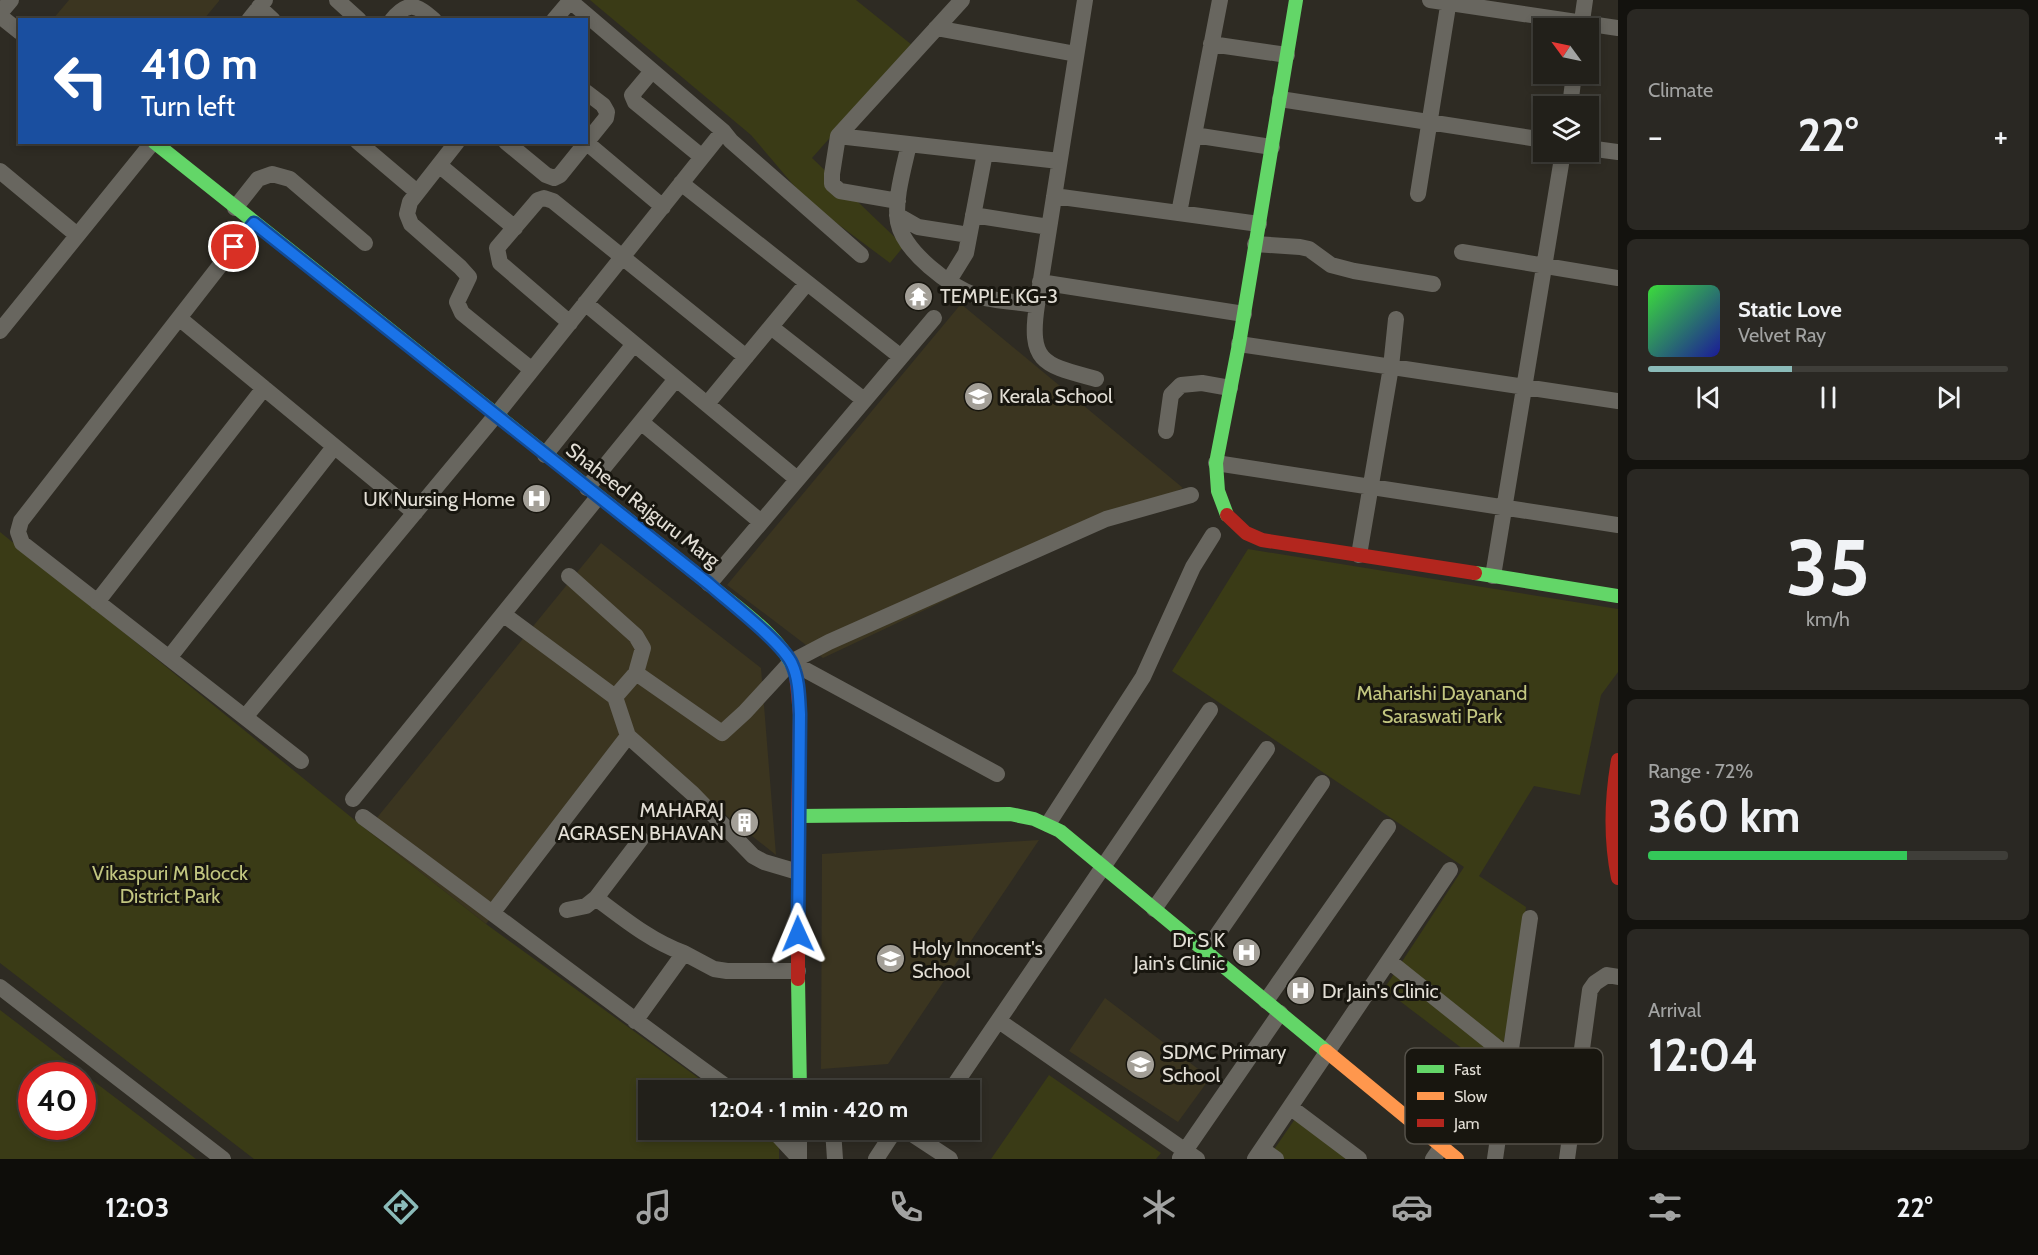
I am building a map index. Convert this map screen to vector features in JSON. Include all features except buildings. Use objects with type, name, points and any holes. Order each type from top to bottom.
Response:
[{"type":"street","points":[[11,0],[0,14],[18,30]]},
{"type":"street","points":[[337,0],[357,18]]},
{"type":"street","points":[[556,18],[569,0],[723,131],[731,141],[861,255]]},
{"type":"street","points":[[962,0],[838,136],[832,184],[840,191],[898,208],[918,227],[969,235]]},
{"type":"street","points":[[1085,0],[1036,305],[1033,339],[1037,352],[1044,359],[1063,370],[1096,379]]},
{"type":"street","points":[[1179,213],[1220,0]]},
{"type":"street","points":[[1296,0],[1239,344],[1216,463],[1218,491],[1227,515],[1246,533],[1262,540],[1618,596]]},
{"type":"street","points":[[1430,0],[1537,18]]},
{"type":"street","points":[[1582,18],[1585,0]]},
{"type":"street","points":[[1418,194],[1449,2]]},
{"type":"street","points":[[394,18],[399,11],[407,7],[419,7],[432,18]]},
{"type":"street","points":[[258,9],[270,18]]},
{"type":"street","points":[[1599,27],[1618,28]]},
{"type":"street","points":[[936,28],[1076,54]]},
{"type":"street","points":[[1211,44],[1287,55]]},
{"type":"street","points":[[652,71],[632,95],[636,102],[702,157]]},
{"type":"street","points":[[588,94],[603,105],[607,112],[606,118],[588,142]]},
{"type":"street","points":[[1280,99],[1533,139]]},
{"type":"street","points":[[245,717],[496,415],[723,131]]},
{"type":"street","points":[[1194,135],[1272,147]]},
{"type":"street","points":[[838,136],[1059,161]]},
{"type":"street","points":[[0,331],[152,144]]},
{"type":"street","name":"Shaheed Rajguru Marg","points":[[156,144],[709,584],[778,645],[791,662],[797,680],[800,714],[798,816],[800,1080]]},
{"type":"street","points":[[360,144],[417,192]]},
{"type":"street","points":[[453,144],[410,202],[407,214],[411,224],[469,277],[457,302],[462,312],[532,370]]},
{"type":"street","points":[[508,144],[546,175],[554,178],[560,175],[586,144]]},
{"type":"street","points":[[588,144],[663,207]]},
{"type":"street","points":[[909,144],[898,208],[901,232],[922,260],[948,282],[978,296],[1036,305]]},
{"type":"street","points":[[1599,149],[1618,152]]},
{"type":"street","points":[[948,282],[966,253],[985,153]]},
{"type":"street","points":[[1493,576],[1561,162]]},
{"type":"street","points":[[439,165],[515,228]]},
{"type":"street","points":[[0,171],[77,235]]},
{"type":"street","points":[[235,208],[258,180],[272,174],[290,179],[365,243]]},
{"type":"street","points":[[681,183],[901,357]]},
{"type":"street","points":[[1054,196],[1259,224]]},
{"type":"street","points":[[570,323],[500,263],[497,248],[538,200],[544,198],[553,201],[746,357]]},
{"type":"street","points":[[973,215],[1049,227]]},
{"type":"street","points":[[254,223],[21,521],[18,532],[22,543],[301,761]]},
{"type":"street","points":[[1256,244],[1309,249],[1331,265],[1433,284]]},
{"type":"street","points":[[1462,252],[1618,278]]},
{"type":"street","points":[[1040,282],[1244,314]]},
{"type":"street","points":[[707,404],[807,283]]},
{"type":"street","points":[[585,303],[797,479]]},
{"type":"street","points":[[179,318],[415,513]]},
{"type":"street","points":[[709,584],[934,318]]},
{"type":"street","points":[[1359,555],[1391,367],[1396,320]]},
{"type":"street","points":[[771,327],[864,400]]},
{"type":"street","points":[[545,455],[634,344]]},
{"type":"street","points":[[1239,344],[1618,401]]},
{"type":"street","points":[[354,799],[503,614],[641,422],[676,379]]},
{"type":"street","points":[[1166,431],[1171,395],[1181,385],[1202,383],[1230,388]]},
{"type":"street","points":[[97,602],[264,388]]},
{"type":"street","points":[[641,422],[761,522]]},
{"type":"street","points":[[169,658],[334,447]]},
{"type":"street","points":[[1216,463],[1618,525]]},
{"type":"street","points":[[636,673],[722,733],[745,712],[791,662],[829,642],[1106,519],[1191,495]]},
{"type":"street","points":[[1054,828],[1143,677],[1194,567],[1213,535]]},
{"type":"street","points":[[570,576],[636,636],[643,648],[636,673],[615,697]]},
{"type":"street","points":[[503,614],[615,697],[628,736],[693,794],[753,856],[764,862],[798,872]]},
{"type":"street","points":[[791,662],[997,774]]},
{"type":"street","points":[[958,1080],[1210,710]]},
{"type":"street","points":[[493,912],[628,736]]},
{"type":"street","points":[[1154,909],[1267,749]]},
{"type":"street","points":[[1618,760],[1612,798],[1611,824],[1618,878]]},
{"type":"street","points":[[1206,951],[1322,783]]},
{"type":"street","points":[[798,816],[1010,814],[1054,828],[1328,1052],[1405,1123]]},
{"type":"street","points":[[363,817],[717,1080]]},
{"type":"street","points":[[1266,1001],[1388,827]]},
{"type":"street","points":[[567,910],[586,906],[596,898],[641,839]]},
{"type":"street","points":[[1276,1159],[1258,1154],[1450,870]]},
{"type":"street","points":[[596,898],[656,941],[714,969],[727,971],[798,970]]},
{"type":"street","points":[[1510,1048],[1530,918]]},
{"type":"street","points":[[635,1021],[684,953]]},
{"type":"street","points":[[1389,961],[1498,1048]]},
{"type":"street","points":[[1582,1048],[1590,990],[1595,983],[1607,975],[1618,977]]},
{"type":"street","points":[[0,987],[223,1159]]},
{"type":"street","points":[[999,1021],[1187,1156],[1280,1013]]},
{"type":"street","points":[[1290,1107],[1359,1159]]},
{"type":"street","points":[[781,1140],[799,1159]]},
{"type":"street","points":[[799,1140],[799,1159]]},
{"type":"street","points":[[834,1140],[835,1159]]},
{"type":"street","points":[[876,1159],[888,1140]]},
{"type":"street","points":[[920,1140],[943,1157]]},
{"type":"street","points":[[1496,1159],[1498,1144]]},
{"type":"street","points":[[1567,1159],[1569,1144]]},
{"type":"street","points":[[1437,1153],[1457,1159]]},
{"type":"shaded area","points":[[69,0],[219,0],[205,18],[54,18]]},
{"type":"shaded area","name":"Kerala School","points":[[961,304],[1183,488],[823,658],[727,585]]},
{"type":"shaded area","points":[[601,543],[761,668],[776,855],[629,738],[486,924],[367,830]]},
{"type":"shaded area","name":"Holy Innocent's School","points":[[1039,840],[888,1064],[821,1069],[822,854]]},
{"type":"shaded area","name":"SDMC Primary School","points":[[1105,998],[1210,1078],[1178,1122],[1069,1051]]},
{"type":"green space","points":[[590,0],[856,0],[912,45],[812,158],[904,246],[890,263],[807,201],[751,135]]},
{"type":"green space","name":"Vikaspuri M Blocck District Park","points":[[0,532],[486,924],[701,1080],[638,1080],[638,1140],[779,1140],[779,1159],[254,1159],[0,963]]},
{"type":"green space","name":"Maharishi Dayanand Saraswati Park","points":[[1248,549],[1618,609],[1618,672],[1601,695],[1580,795],[1534,786],[1479,876],[1526,907],[1518,970],[1502,1048],[1462,1048],[1384,989],[1464,867],[1172,671]]},
{"type":"green space","points":[[0,1010],[68,1062],[18,1062],[18,1140],[96,1140],[96,1083],[196,1159],[0,1159]]},
{"type":"green space","points":[[1049,1075],[1161,1153],[1156,1159],[991,1159]]},
{"type":"green space","points":[[1297,1116],[1351,1159],[1284,1159],[1273,1151]]},
{"type":"traffic: fast","points":[[1227,515],[1218,491],[1216,463],[1239,344],[1296,0]]},
{"type":"traffic: fast","points":[[157,144],[746,614],[771,636],[790,661],[796,674]]},
{"type":"traffic: fast","points":[[1475,573],[1618,596]]},
{"type":"traffic: fast","points":[[798,816],[1010,814],[1034,819],[1060,831],[1326,1051]]},
{"type":"traffic: fast","points":[[798,979],[800,1080]]},
{"type":"traffic: slow","points":[[1326,1051],[1405,1116]]},
{"type":"traffic: slow","points":[[1439,1144],[1457,1159]]},
{"type":"traffic: jam","points":[[1227,515],[1246,533],[1262,540],[1475,573]]},
{"type":"traffic: jam","points":[[796,674],[800,715],[798,979]]},
{"type":"traffic: jam","points":[[1618,760],[1612,819],[1618,878]]},
{"type":"place","name":"TEMPLE KG-3","points":[[919,296]]},
{"type":"place","name":"Kerala School","points":[[978,396]]},
{"type":"place","name":"UK Nursing Home","points":[[536,499]]},
{"type":"place","name":"MAHARAJ AGRASEN BHAVAN","points":[[745,822]]},
{"type":"place","name":"Dr S K Jain's Clinic","points":[[1246,952]]},
{"type":"place","name":"Holy Innocent's School","points":[[891,959]]},
{"type":"place","name":"Dr Jain's Clinic","points":[[1301,991]]},
{"type":"place","name":"SDMC Primary School","points":[[1141,1064]]},
{"type":"route","points":[[234,247],[254,223],[709,584],[778,645],[791,662],[797,680],[800,714],[798,934]]}]
